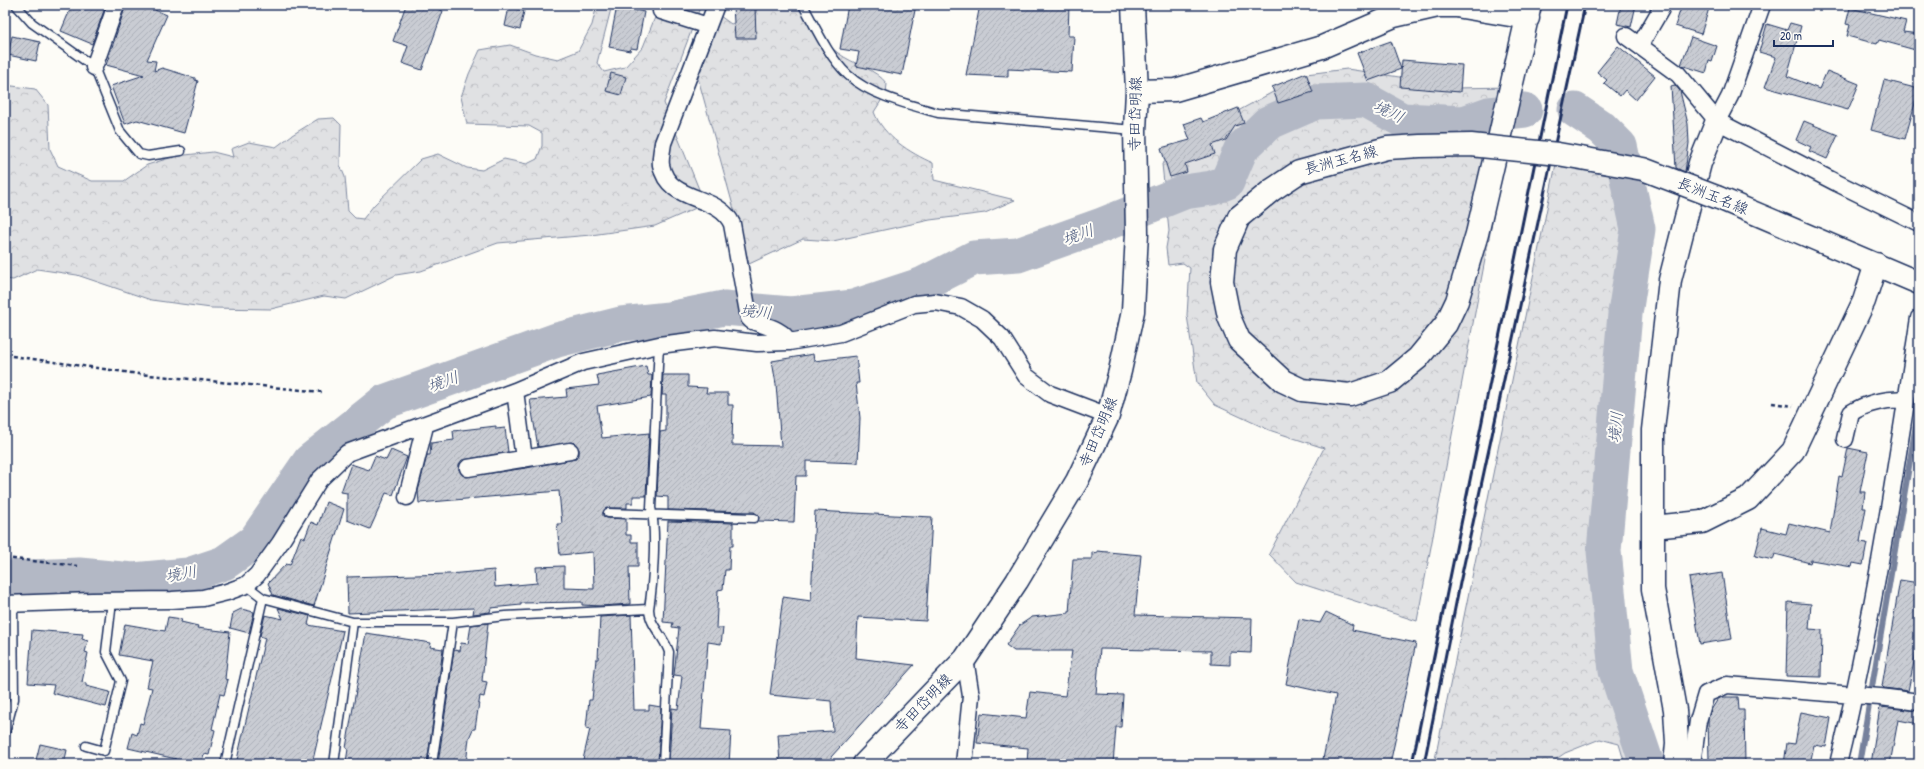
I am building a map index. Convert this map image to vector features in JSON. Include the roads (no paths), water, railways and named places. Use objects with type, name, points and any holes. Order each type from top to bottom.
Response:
[{"type":"main road","name":"寺田岱明線","points":[[864,764],[965,659],[1017,581],[1077,480],[1108,416],[1134,311],[1137,233],[1135,130],[1137,91],[1133,5]]},
{"type":"main road","name":"長洲玉名線","points":[[1137,91],[1175,90],[1322,47],[1394,16],[1438,6],[1456,5],[1529,11],[1502,121],[1477,234],[1457,301],[1446,324],[1418,358],[1389,382],[1350,395],[1302,390],[1284,381],[1239,340],[1229,317],[1222,282],[1225,249],[1238,217],[1272,190],[1299,172],[1387,148],[1471,145],[1566,155],[1643,169],[1720,198],[1919,283]]},
{"type":"main road","points":[[1684,757],[1674,710],[1653,589],[1654,430],[1670,280],[1700,163],[1717,121]]},
{"type":"main road","points":[[1653,527],[1702,522],[1748,499],[1794,451],[1864,301],[1876,264]]},
{"type":"street","points":[[716,5],[663,143],[661,165],[670,184],[689,197],[716,206],[728,215],[732,224],[749,318],[752,321],[781,332],[787,336],[789,342]]},
{"type":"street","points":[[1717,121],[1730,96],[1762,5]]},
{"type":"street","points":[[94,67],[115,8]]},
{"type":"street","points":[[1640,45],[1661,9]]},
{"type":"street","points":[[661,12],[708,26]]},
{"type":"street","points":[[1626,36],[1678,74],[1717,121],[1837,183],[1919,223]]},
{"type":"street","points":[[9,604],[203,598],[227,592],[246,585],[256,575],[280,543],[319,480],[347,453],[425,426],[515,391],[583,362],[659,345],[715,338],[758,343],[789,342],[841,333],[914,304],[936,302],[961,307],[982,319],[1002,338],[1026,376],[1050,394],[1108,416]]},
{"type":"street","points":[[1838,764],[1859,695],[1912,418],[1906,400],[1919,318]]},
{"type":"street","points":[[515,391],[524,459]]},
{"type":"street","points":[[1845,439],[1851,413],[1857,409],[1892,398],[1906,400]]},
{"type":"street","points":[[407,497],[425,426]]},
{"type":"street","points":[[468,468],[570,451]]},
{"type":"street","points":[[964,764],[971,696],[965,659]]},
{"type":"street","points":[[1684,757],[1698,721],[1706,694],[1727,685],[1859,695],[1919,702]]},
{"type":"lane","points":[[16,5],[32,24],[94,67],[120,131],[139,154],[148,156],[181,151]]},
{"type":"lane","points":[[803,5],[830,52],[848,75],[866,88],[913,106],[938,113],[1135,130]]},
{"type":"lane","points":[[659,345],[651,508],[653,515],[652,593],[649,617],[667,645],[668,652],[663,764]]},
{"type":"lane","points":[[608,513],[754,518]]},
{"type":"lane","points":[[246,585],[263,598],[353,622],[453,622],[505,616],[649,609]]},
{"type":"lane","points":[[225,764],[263,598]]},
{"type":"lane","points":[[86,746],[104,751],[121,680],[106,652],[112,601]]},
{"type":"lane","points":[[5,733],[14,699],[9,604]]},
{"type":"lane","points":[[334,764],[353,622]]},
{"type":"lane","points":[[432,764],[453,622]]},
{"type":"waterway","name":"境川","points":[[5,578],[79,575],[133,580],[188,575],[224,563],[255,541],[310,461],[384,402],[557,340],[621,324],[669,319],[724,308],[791,314],[854,307],[921,285],[974,258],[1018,255],[1102,225],[1184,192],[1212,188],[1227,182],[1241,149],[1268,123],[1316,102],[1366,100],[1402,120],[1464,123],[1489,114],[1525,110]]},
{"type":"waterway","name":"境川","points":[[1575,110],[1602,128],[1620,146],[1638,229],[1625,314],[1604,551],[1616,671],[1647,764]]},
{"type":"waterway","points":[[1859,764],[1919,407]]},
{"type":"railway","points":[[1412,764],[1567,5]]},
{"type":"railway","points":[[1424,764],[1460,583],[1585,5]]}]
